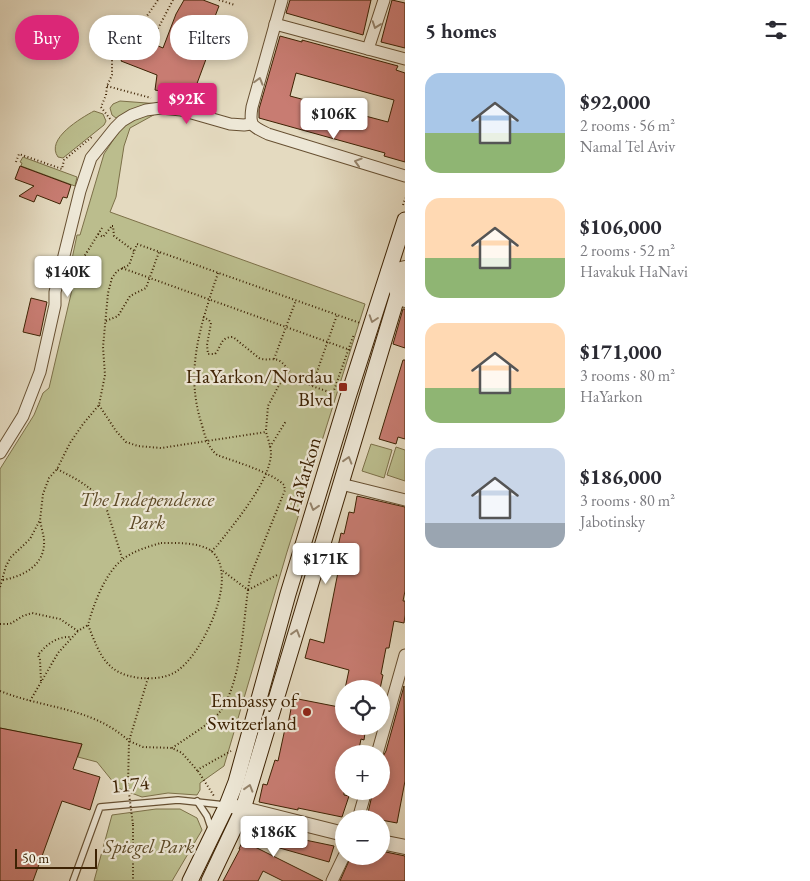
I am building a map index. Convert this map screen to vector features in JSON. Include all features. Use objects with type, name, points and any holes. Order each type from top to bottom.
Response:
[{"type":"main road","name":"HaYarkon","points":[[190,881],[227,805],[236,782],[355,352],[388,272],[405,220]]},
{"type":"main road","name":"HaYarkon","points":[[209,881],[243,809],[389,324],[403,300],[405,275]]},
{"type":"street","points":[[253,126],[250,118],[252,107],[282,0]]},
{"type":"street","points":[[368,49],[384,0]]},
{"type":"street","points":[[275,24],[405,59]]},
{"type":"street","points":[[0,453],[23,416],[40,372],[55,305],[55,292],[61,267],[80,191],[92,158],[114,128],[132,115],[146,110],[161,108],[182,110],[230,124],[253,126],[268,134],[405,176]]},
{"type":"street","points":[[403,300],[388,272],[405,268]]},
{"type":"street","points":[[340,484],[405,500]]},
{"type":"street","points":[[380,745],[405,655]]},
{"type":"street","name":"1174","points":[[227,805],[335,832]]},
{"type":"street","points":[[390,844],[405,847]]},
{"type":"street","points":[[332,881],[340,865]]},
{"type":"lane","name":"1174","points":[[73,881],[100,807],[178,800],[227,805]]},
{"type":"lane","points":[[197,802],[207,816],[213,833]]},
{"type":"path","points":[[114,128],[101,106],[112,75],[112,46],[118,37],[142,23],[158,0]]},
{"type":"path","points":[[160,25],[173,0]]},
{"type":"path","points":[[219,0],[235,5]]},
{"type":"path","points":[[107,86],[157,99]]},
{"type":"path","points":[[16,162],[19,154],[62,169],[64,160],[97,133]]},
{"type":"path","points":[[403,205],[405,198]]},
{"type":"path","points":[[98,234],[103,237],[114,226],[114,236],[134,252]]},
{"type":"path","points":[[69,289],[72,276],[102,228]]},
{"type":"path","points":[[2,580],[21,576],[37,564],[44,547],[40,520],[43,494],[49,478],[57,469],[70,443],[87,418],[99,405],[105,375],[103,347],[108,292],[112,278],[117,271],[129,265],[137,244],[361,324]]},
{"type":"path","points":[[106,322],[118,316],[130,296],[146,288],[160,252]]},
{"type":"path","points":[[122,268],[355,352]]},
{"type":"path","points":[[172,748],[218,715],[226,703],[239,663],[250,577],[285,490],[284,484],[280,480],[218,455],[211,450],[195,402],[193,382],[196,347],[218,272]]},
{"type":"path","points":[[274,359],[296,300]]},
{"type":"path","points":[[312,386],[337,315]]},
{"type":"path","points":[[204,317],[211,323],[208,354],[215,354],[219,350],[221,341],[224,338],[233,337],[259,358],[280,361],[297,379],[339,396]]},
{"type":"path","points":[[333,394],[355,352],[354,331]]},
{"type":"path","points":[[211,551],[222,540],[266,474],[270,461],[270,447],[266,432],[268,406],[287,370]]},
{"type":"path","points":[[99,405],[116,431],[126,442],[138,446],[161,448],[266,432]]},
{"type":"path","points":[[270,447],[286,421]]},
{"type":"path","points":[[57,469],[87,485],[102,499],[106,506],[122,559]]},
{"type":"path","points":[[0,587],[6,566],[11,557],[30,539],[40,520]]},
{"type":"path","points":[[30,702],[58,653],[72,637],[88,625],[108,577],[122,559],[145,547],[161,543],[198,546],[211,551],[222,570],[248,590]]},
{"type":"path","points":[[88,625],[102,656],[114,670],[127,676],[148,678],[167,676],[177,672],[186,664],[208,631],[218,606],[222,587],[222,570]]},
{"type":"path","points":[[248,590],[284,572]]},
{"type":"path","points":[[0,624],[10,624],[32,613],[60,619],[78,632]]},
{"type":"path","points":[[41,684],[40,660],[38,656],[46,645],[58,639],[72,637]]},
{"type":"path","points":[[133,881],[133,825],[128,785],[129,741],[148,678]]},
{"type":"path","points":[[0,691],[30,702],[67,709],[94,718],[119,732],[129,741],[143,747],[172,748],[182,753],[205,780]]},
{"type":"path","points":[[197,770],[231,751]]},
{"type":"green space","points":[[120,101],[160,104],[116,118],[112,115],[110,108],[113,104]]},
{"type":"green space","points":[[94,111],[103,114],[106,121],[104,125],[63,158],[58,157],[55,150],[60,136],[73,124]]},
{"type":"green space","name":"The Independence Park","points":[[159,112],[130,128],[124,146],[116,197],[110,212],[365,304],[287,552],[224,766],[200,783],[200,790],[197,795],[168,793],[142,797],[118,788],[97,762],[78,757],[82,744],[0,728],[0,469],[34,415],[43,393],[49,388],[75,277],[71,276],[67,283],[77,235],[80,235],[104,154],[123,125],[128,121]]},
{"type":"green space","points":[[23,157],[77,177],[75,186],[21,166],[22,163],[20,162]]},
{"type":"green space","points":[[371,444],[392,450],[384,478],[362,471]]},
{"type":"green space","points":[[396,447],[405,450],[405,481],[387,475]]},
{"type":"green space","name":"Spiegel Park","points":[[156,809],[180,809],[197,818],[202,830],[172,881],[94,881],[112,815]]},
{"type":"building","points":[[184,0],[203,0],[219,6],[216,15],[176,14]]},
{"type":"building","points":[[290,0],[371,0],[363,35],[286,13]]},
{"type":"building","points":[[392,0],[405,3],[405,48],[381,42]]},
{"type":"building","points":[[170,30],[170,60],[206,60],[192,97],[155,90],[157,75],[121,61],[160,60],[160,47],[163,48]]},
{"type":"building","points":[[280,36],[302,42],[302,40],[398,66],[396,70],[405,73],[405,162],[384,156],[385,153],[259,118],[259,109]],"holes":[[[296,73],[394,100],[388,122],[290,96]]]},
{"type":"building","points":[[20,166],[71,185],[67,198],[63,197],[60,204],[37,195],[34,202],[19,196],[34,186],[15,179]]},
{"type":"building","points":[[31,298],[47,302],[40,336],[23,332]]},
{"type":"building","points":[[403,309],[405,309],[405,348],[393,344]]},
{"type":"building","points":[[403,360],[405,360],[405,439],[398,437],[396,444],[379,439]]},
{"type":"building","points":[[357,496],[405,507],[404,623],[394,621],[389,648],[386,648],[381,674],[383,675],[382,680],[347,680],[349,670],[305,658],[310,639],[324,643],[342,552],[337,551],[341,533],[344,534],[349,512],[354,513]]},
{"type":"building","points":[[404,686],[405,781],[397,823],[390,822],[390,810],[369,810],[371,800],[390,800],[390,745],[388,745]]},
{"type":"building","points":[[293,698],[335,706],[335,735],[365,735],[364,740],[361,739],[360,745],[335,745],[335,800],[348,800],[344,810],[335,810],[335,816],[259,802],[263,784],[267,785],[275,760],[278,761],[286,724],[288,725]]},
{"type":"building","points":[[0,728],[82,744],[73,769],[100,777],[90,810],[62,801],[33,881],[0,881]]},
{"type":"building","points":[[248,828],[285,840],[286,836],[334,846],[329,862],[255,841],[253,846],[323,881],[283,881],[263,871],[258,881],[223,881],[240,849]]},
{"type":"building","points":[[390,853],[405,856],[405,881],[340,881],[347,865],[390,865]]},
{"type":"place","name":"HaYarkon/Nordau Blvd","points":[[343,387]]},
{"type":"place","name":"Embassy of Switzerland","points":[[307,712]]}]
